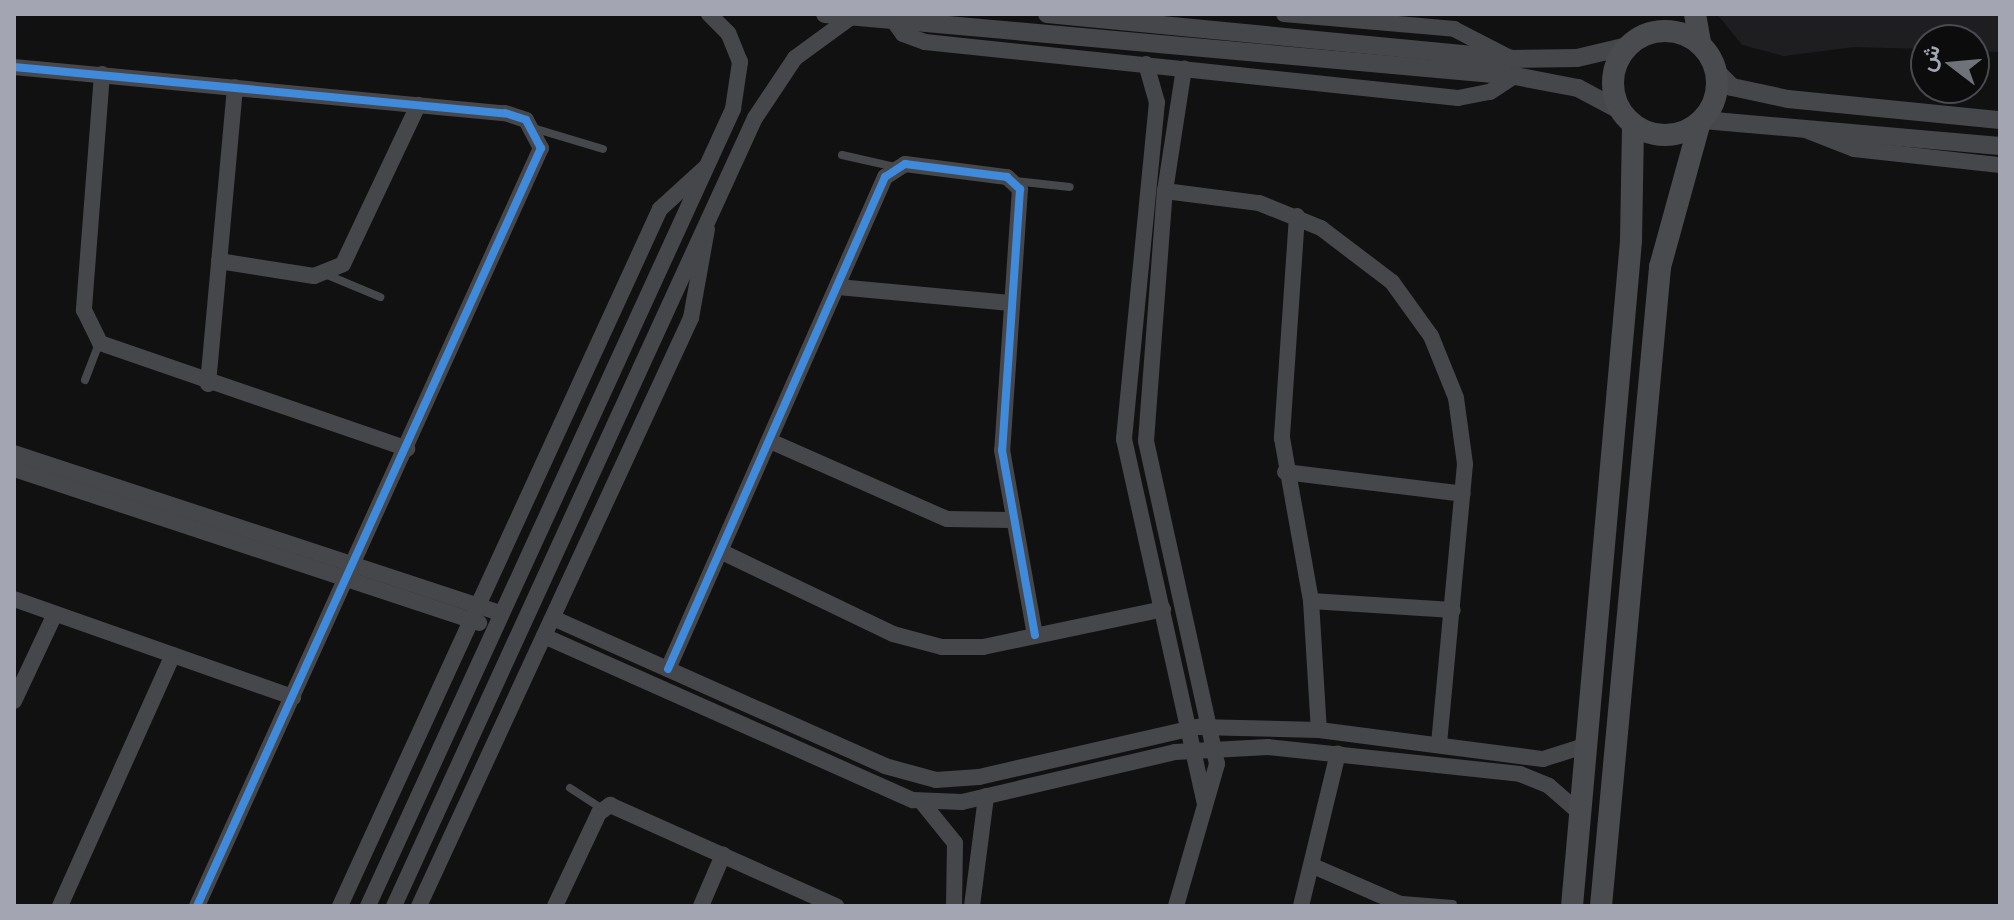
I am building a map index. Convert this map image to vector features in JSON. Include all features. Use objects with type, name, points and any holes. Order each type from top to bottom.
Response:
[{"type":"main road","points":[[1572,906],[1631,241],[1627,118],[1613,84],[1649,14]]},
{"type":"main road","points":[[1601,906],[1660,267],[1701,121],[1716,98],[1717,72],[1700,43],[1695,14]]},
{"type":"main road","points":[[1632,42],[1676,31],[1700,43]]},
{"type":"main road","points":[[1627,118],[1667,136],[1701,121]]},
{"type":"street","points":[[368,906],[706,167],[741,78],[735,47],[709,14]]},
{"type":"street","points":[[825,14],[890,16],[1514,67],[1577,58],[1632,42]]},
{"type":"street","points":[[1047,14],[1514,67],[1578,88],[1627,118]]},
{"type":"street","points":[[1284,14],[1384,18],[1454,29],[1514,67]]},
{"type":"street","points":[[394,906],[707,218],[780,76],[813,41],[854,15]]},
{"type":"street","points":[[890,16],[903,34],[925,42],[1458,98],[1490,92],[1514,67]]},
{"type":"street","points":[[1146,64],[1157,102],[1124,439],[1206,809]]},
{"type":"street","points":[[14,67],[516,115],[533,128],[540,159],[197,906]]},
{"type":"street","points":[[1176,906],[1206,809],[1214,748],[1147,459],[1165,191],[1184,68]]},
{"type":"street","points":[[1717,72],[1732,87],[1788,99],[2000,120]]},
{"type":"street","points":[[102,74],[84,310],[100,343],[208,384],[407,449]]},
{"type":"street","points":[[208,384],[235,87]]},
{"type":"street","points":[[219,261],[325,274],[355,250],[418,105]]},
{"type":"street","points":[[1701,121],[2000,146]]},
{"type":"street","points":[[1802,129],[1854,149],[2000,165]]},
{"type":"street","points":[[340,906],[660,209],[706,167]]},
{"type":"street","points":[[668,669],[838,287],[895,167],[1015,181],[1002,420],[1011,520],[1035,635]]},
{"type":"street","points":[[1165,191],[1259,203],[1297,216],[1367,260],[1431,336],[1456,398],[1463,494],[1439,745]]},
{"type":"street","points":[[1297,216],[1282,390],[1285,472],[1311,601],[1319,730]]},
{"type":"street","points":[[419,906],[691,318],[707,218]]},
{"type":"street","points":[[838,287],[1010,303]]},
{"type":"street","points":[[770,441],[947,519],[1011,520]]},
{"type":"street","points":[[14,453],[497,621]]},
{"type":"street","points":[[14,469],[350,572]]},
{"type":"street","points":[[1285,472],[1463,494]]},
{"type":"street","points":[[720,551],[908,640],[953,649],[1163,609]]},
{"type":"street","points":[[14,599],[293,697]]},
{"type":"street","points":[[1311,601],[1453,610]]},
{"type":"street","points":[[14,701],[55,614]]},
{"type":"street","points":[[553,618],[902,773],[936,780],[979,777],[1208,726],[1319,730],[1543,759],[1587,745]]},
{"type":"street","points":[[544,636],[921,801],[952,835],[954,906]]},
{"type":"street","points":[[60,906],[173,655]]},
{"type":"street","points":[[921,801],[986,796],[1194,749],[1214,748],[1338,753],[1520,774],[1549,786],[1581,814]]},
{"type":"street","points":[[1301,906],[1338,753]]},
{"type":"street","points":[[972,906],[986,796]]},
{"type":"street","points":[[555,906],[602,809],[615,806],[836,906]]},
{"type":"street","points":[[701,906],[723,855]]},
{"type":"street","points":[[1313,866],[1399,902]]},
{"type":"lane","points":[[533,128],[603,149]]},
{"type":"lane","points":[[842,155],[895,167]]},
{"type":"lane","points":[[1015,181],[1070,187]]},
{"type":"lane","points":[[325,274],[380,297]]},
{"type":"lane","points":[[85,380],[100,343]]},
{"type":"lane","points":[[570,788],[602,809]]},
{"type":"lane","points":[[1399,902],[1453,904]]},
{"type":"shaded area","points":[[1717,14],[2000,14],[2000,52],[1990,52],[1990,24],[1910,24],[1910,49],[1854,47],[1784,56],[1742,45]]},
{"type":"cycle path","points":[[14,67],[505,113],[526,120],[541,148],[197,906]]},
{"type":"cycle path","points":[[668,669],[885,177],[905,164],[1007,177],[1020,189],[1002,450],[1035,635]]}]
